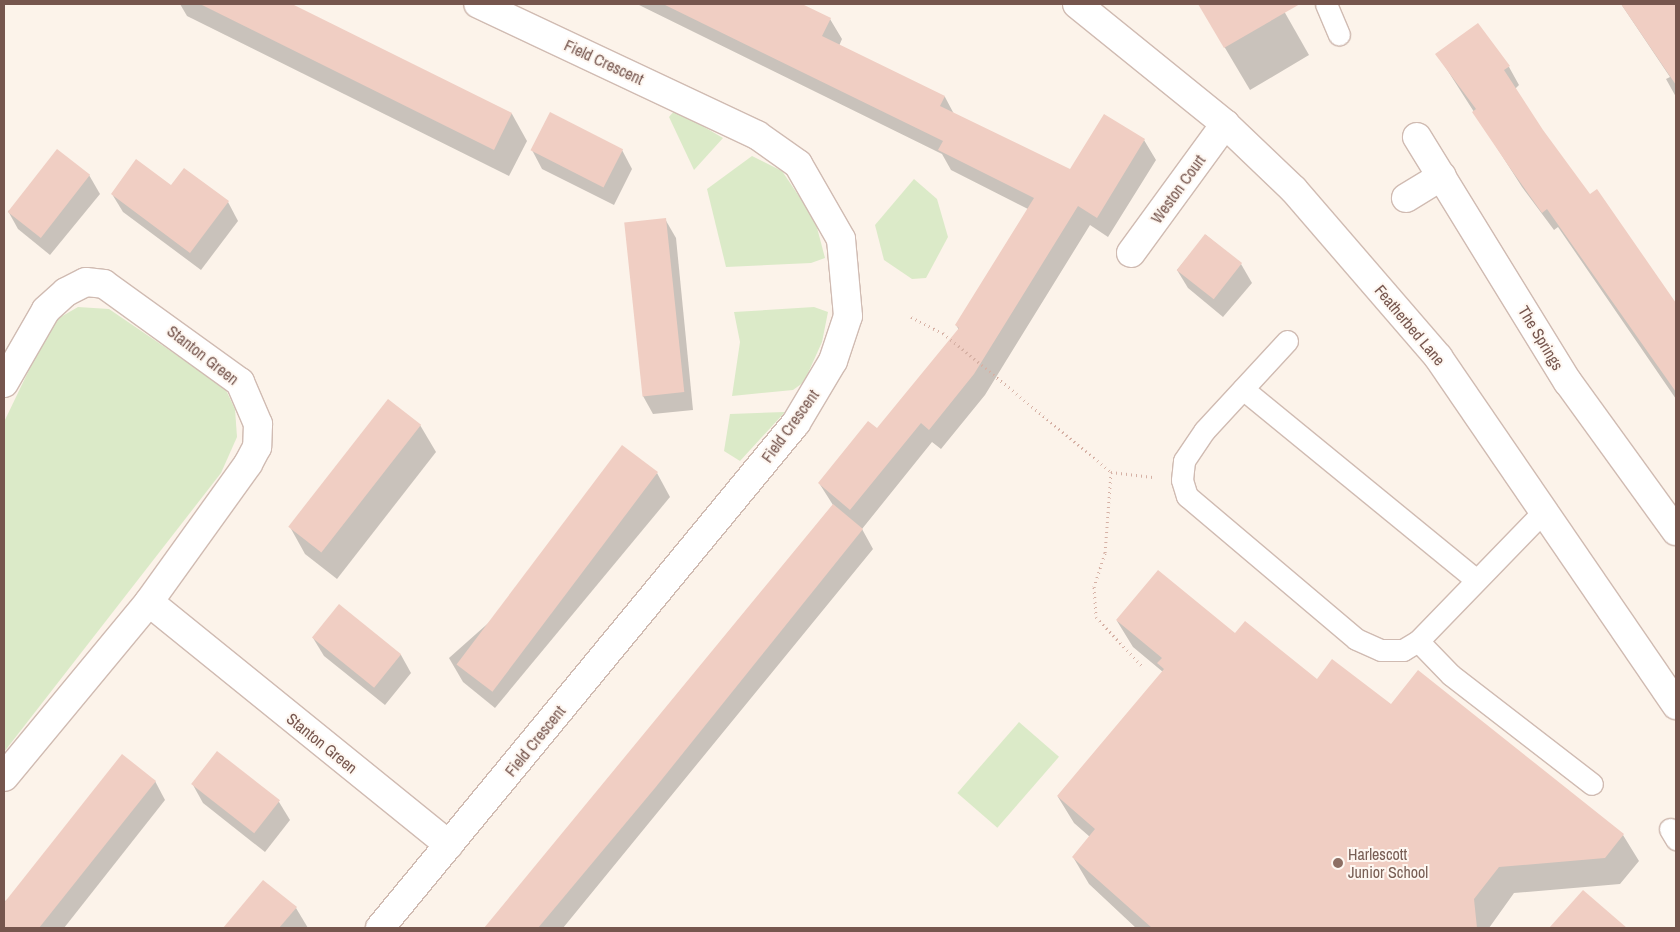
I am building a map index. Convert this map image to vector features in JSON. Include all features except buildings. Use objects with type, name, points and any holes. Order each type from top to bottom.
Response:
[{"type":"street","name":"Field Crescent","points":[[380,928],[796,423],[833,361],[848,316],[841,239],[798,164],[757,135],[478,4]]},
{"type":"street","name":"Featherbed Lane","points":[[1077,4],[1225,124],[1294,190],[1438,357],[1545,510],[1676,705]]},
{"type":"street","name":"Weston Court","points":[[1132,253],[1225,124]]},
{"type":"street","name":"The Springs","points":[[1417,137],[1568,382],[1676,530]]},
{"type":"street","points":[[1406,198],[1442,176]]},
{"type":"street","name":"Stanton Green","points":[[4,383],[46,310],[66,292],[86,282],[104,284],[121,293],[240,382],[258,424],[257,447],[149,602],[4,777]]},
{"type":"street","name":"Stanton Green","points":[[149,602],[449,845]]},
{"type":"lane","points":[[1326,4],[1339,34]]},
{"type":"lane","points":[[1287,342],[1204,431],[1184,461],[1182,480],[1186,496],[1356,639],[1382,650],[1403,650],[1418,641],[1475,579],[1545,510]]},
{"type":"lane","points":[[1243,389],[1475,579]]},
{"type":"lane","points":[[1418,641],[1451,675],[1592,784]]},
{"type":"path","points":[[912,317],[943,333],[1111,472],[1182,480]]},
{"type":"path","points":[[1111,472],[1105,553],[1094,587],[1096,617],[1142,665]]},
{"type":"green space","points":[[675,110],[723,138],[694,170],[669,117]]},
{"type":"green space","points":[[752,156],[782,171],[815,220],[825,258],[811,263],[726,267],[707,189]]},
{"type":"green space","points":[[914,179],[937,199],[948,237],[926,278],[912,279],[884,260],[875,225]]},
{"type":"green space","points":[[78,307],[109,309],[225,388],[235,409],[237,437],[221,473],[4,752],[4,422],[52,322]]},
{"type":"green space","points":[[814,307],[828,312],[822,342],[804,382],[793,390],[732,396],[740,342],[734,312]]},
{"type":"green space","points":[[785,412],[740,461],[724,451],[730,414]]},
{"type":"green space","points":[[1019,722],[1059,757],[997,828],[957,793]]},
{"type":"place","name":"Harlescott Junior School","points":[[1338,863]]}]
